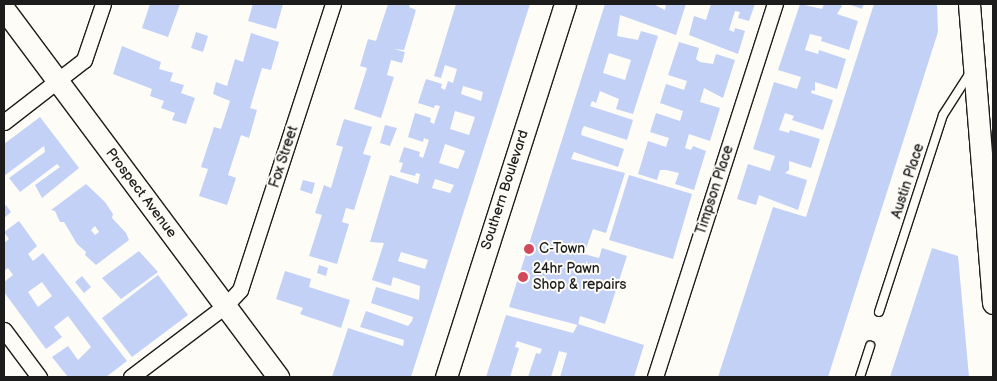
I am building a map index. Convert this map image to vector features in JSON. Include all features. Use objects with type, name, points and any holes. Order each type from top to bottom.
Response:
[{"type":"main road","name":"Southern Boulevard","points":[[446,377],[565,4]]},
{"type":"main road","points":[[969,4],[993,303]]},
{"type":"main road","name":"Prospect Avenue","points":[[4,9],[278,377]]},
{"type":"street","points":[[4,122],[84,60],[103,4]]},
{"type":"street","name":"Fox Street","points":[[131,377],[226,306],[244,282],[333,4]]},
{"type":"street","name":"Timpson Place","points":[[655,377],[775,4]]},
{"type":"street","points":[[4,330],[39,377]]},
{"type":"lane","name":"Austin Place","points":[[879,312],[943,116],[975,65]]},
{"type":"lane","points":[[860,377],[870,346]]},
{"type":"building","points":[[150,4],[180,4],[168,37],[142,28]]},
{"type":"building","points":[[253,4],[283,4],[276,29],[248,21]]},
{"type":"building","points":[[388,4],[410,4],[409,7],[416,10],[404,50],[394,49],[405,52],[402,63],[391,60],[387,75],[394,77],[381,118],[354,109],[367,68],[360,66],[368,39],[376,41]]},
{"type":"building","points":[[456,4],[530,4],[411,377],[332,377],[348,328],[403,346],[404,340],[360,327],[366,311],[408,326],[412,321],[413,317],[371,303],[376,287],[419,300],[420,286],[393,277],[391,286],[372,280],[384,243],[370,242],[390,175],[418,184],[420,174],[416,173],[415,176],[400,172],[403,163],[399,162],[404,147],[420,152],[419,156],[423,158],[429,140],[424,138],[423,142],[408,137],[415,113],[431,118],[430,122],[434,124],[440,106],[435,105],[434,108],[418,103],[426,79],[442,84],[441,88],[445,90],[448,81],[453,83],[457,69],[445,65],[441,78],[434,76]],"holes":[[[463,86],[483,92],[481,101],[461,94]],[[455,111],[475,117],[469,135],[450,129]],[[445,144],[465,151],[458,169],[439,163]],[[435,179],[454,185],[450,193],[432,188]],[[401,252],[428,260],[425,269],[398,261]]]},
{"type":"building","points":[[605,4],[653,4],[665,10],[666,4],[686,4],[676,35],[620,15],[617,36],[638,40],[641,31],[658,36],[633,114],[616,109],[619,99],[600,91],[596,103],[592,101],[590,106],[633,120],[627,140],[584,126],[582,130],[581,135],[624,149],[618,167],[574,152],[571,159],[625,173],[606,233],[593,229],[584,254],[599,258],[602,248],[627,256],[605,324],[580,316],[578,325],[509,307]],"holes":[[[609,53],[631,60],[625,80],[603,73]]]},
{"type":"building","points":[[711,4],[755,4],[749,21],[738,18],[740,12],[735,11],[729,30],[734,32],[735,28],[745,31],[738,54],[689,35],[694,16],[706,20]]},
{"type":"building","points":[[800,4],[822,9],[824,4],[840,4],[842,6],[837,14],[858,21],[849,50],[821,41],[822,37],[810,34],[805,50],[818,54],[819,50],[846,59],[837,89],[815,82],[815,91],[812,90],[811,93],[833,100],[823,130],[792,120],[794,116],[785,113],[779,130],[789,133],[790,130],[820,139],[811,168],[789,161],[789,170],[785,173],[807,180],[798,210],[759,195],[756,205],[737,199],[748,164],[770,171],[775,156],[753,149],[774,82],[797,89],[801,77],[778,70]]},
{"type":"building","points":[[848,4],[864,4],[862,9]]},
{"type":"building","points":[[874,4],[937,4],[938,32],[828,377],[718,377],[773,207],[806,217]]},
{"type":"building","points":[[196,32],[208,36],[203,52],[191,48]]},
{"type":"building","points":[[251,33],[279,42],[271,70],[262,68],[250,108],[257,110],[249,138],[241,135],[228,175],[236,178],[227,205],[199,196],[208,169],[201,167],[214,127],[221,129],[230,101],[213,94],[216,82],[227,86],[235,59],[243,62]]},
{"type":"building","points":[[679,42],[699,48],[696,59],[700,62],[713,64],[716,54],[735,60],[723,98],[704,88],[700,102],[720,108],[710,141],[689,134],[685,148],[691,150],[693,146],[706,151],[694,190],[675,184],[679,173],[660,170],[657,180],[638,174],[648,141],[666,147],[669,138],[650,132],[656,113],[680,121],[683,111],[660,103],[666,84],[684,90],[687,81],[668,75]]},
{"type":"building","points":[[122,46],[161,62],[159,69],[173,73],[170,81],[184,85],[181,93],[195,98],[186,124],[172,120],[175,113],[161,108],[164,101],[150,96],[152,89],[113,74]]},
{"type":"building","points":[[40,117],[79,168],[42,198],[35,185],[60,167],[57,164],[20,192],[9,178],[45,152],[44,146],[4,176],[4,144]]},
{"type":"building","points":[[344,119],[372,127],[363,154],[371,156],[354,210],[346,208],[342,222],[349,224],[337,264],[309,256],[322,215],[315,213],[324,185],[331,188],[343,147],[336,145]]},
{"type":"building","points":[[385,125],[397,128],[390,146],[380,143]]},
{"type":"building","points":[[629,175],[692,194],[673,259],[609,240]]},
{"type":"building","points":[[303,180],[315,183],[312,194],[300,190]]},
{"type":"building","points":[[86,184],[105,202],[113,214],[112,218],[126,233],[129,240],[96,265],[85,255],[86,252],[77,244],[64,222],[60,222],[55,211],[51,210]],"holes":[[[95,226],[99,232],[95,235],[91,230]]]},
{"type":"building","points":[[6,205],[11,212],[4,218],[4,207]]},
{"type":"building","points":[[19,221],[37,246],[28,254],[33,261],[43,253],[127,361],[106,377],[68,377],[52,357],[68,346],[78,360],[91,347],[68,316],[54,327],[62,337],[46,349],[4,292],[4,282],[13,275],[8,268],[4,271],[4,243],[9,239],[4,232]],"holes":[[[42,282],[52,296],[38,307],[28,292]]]},
{"type":"building","points":[[932,248],[958,256],[969,377],[890,377]]},
{"type":"building","points":[[139,251],[158,272],[121,299],[102,278]]},
{"type":"building","points":[[319,265],[328,268],[326,276],[317,273]]},
{"type":"building","points":[[285,271],[311,279],[309,287],[350,300],[341,328],[300,314],[303,308],[276,299]]},
{"type":"building","points":[[158,275],[188,315],[132,357],[102,318]]},
{"type":"building","points":[[82,276],[91,287],[84,293],[75,282]]},
{"type":"building","points":[[506,315],[573,333],[578,324],[644,345],[634,377],[560,377],[567,353],[559,351],[551,377],[528,377],[536,353],[540,354],[542,349],[517,341],[515,347],[519,348],[510,377],[486,377]]},
{"type":"place","name":"C-Town","points":[[529,249]]},
{"type":"place","name":"24hr Pawn Shop & repairs","points":[[523,277]]}]
